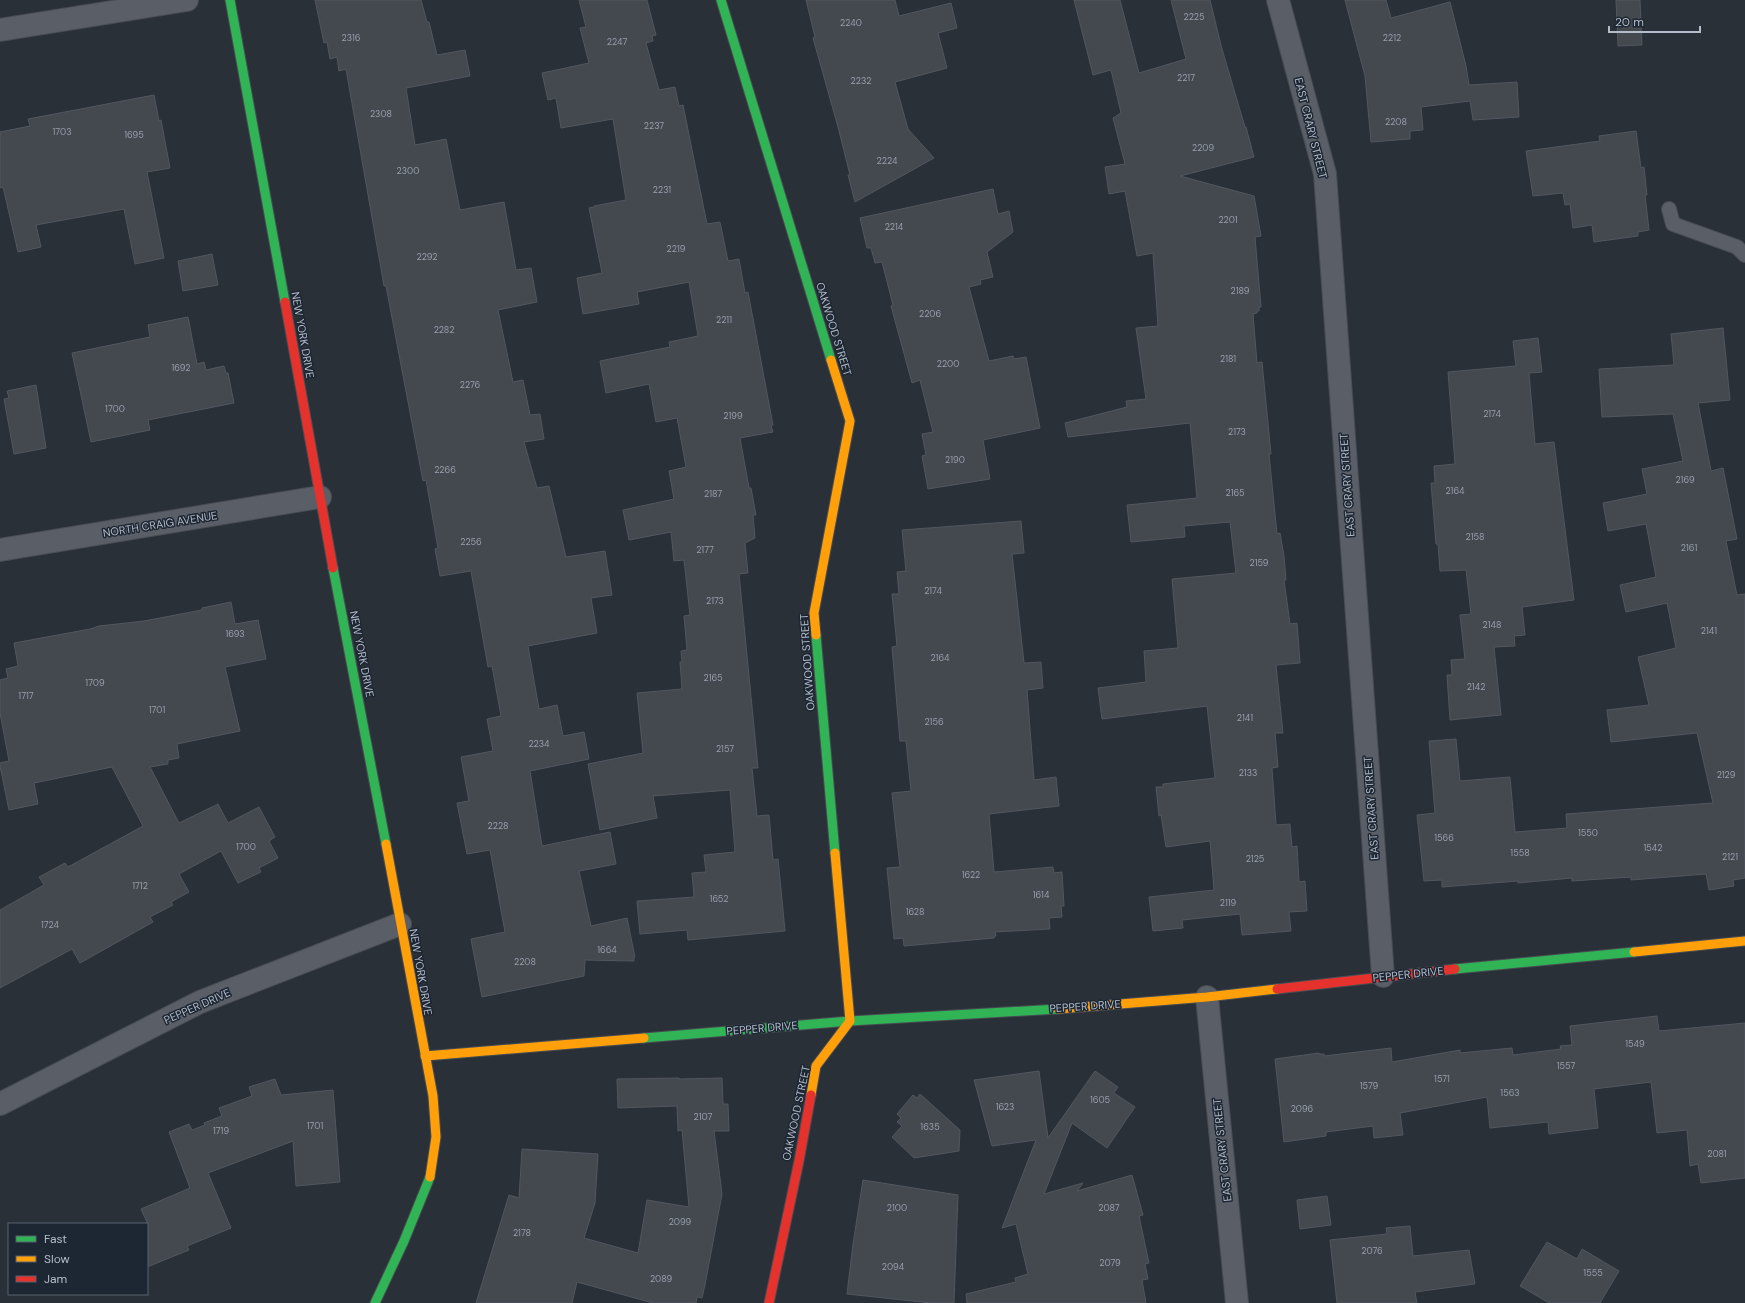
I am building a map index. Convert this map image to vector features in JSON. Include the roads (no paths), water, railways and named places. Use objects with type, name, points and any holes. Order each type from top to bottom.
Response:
[{"type":"street","points":[[0,30],[188,0]]},
{"type":"street","name":"NEW YORK DRIVE","points":[[230,0],[320,497],[424,1056],[433,1096],[436,1137],[432,1173],[404,1241],[375,1303]]},
{"type":"street","name":"OAKWOOD STREET","points":[[721,0],[850,421],[814,613],[850,1021],[816,1066],[799,1160],[769,1303]]},
{"type":"street","name":"EAST CRARY STREET","points":[[1278,0],[1324,174],[1383,976]]},
{"type":"street","name":"NORTH CRAIG AVENUE","points":[[0,550],[320,497]]},
{"type":"street","name":"PEPPER DRIVE","points":[[0,1104],[200,1002],[400,924]]},
{"type":"street","name":"PEPPER DRIVE","points":[[424,1056],[850,1021],[1067,1008],[1207,997],[1383,976],[1745,941]]},
{"type":"street","name":"EAST CRARY STREET","points":[[1207,997],[1237,1303]]},
{"type":"lane","points":[[1669,209],[1673,224],[1737,247],[1745,255]]}]
